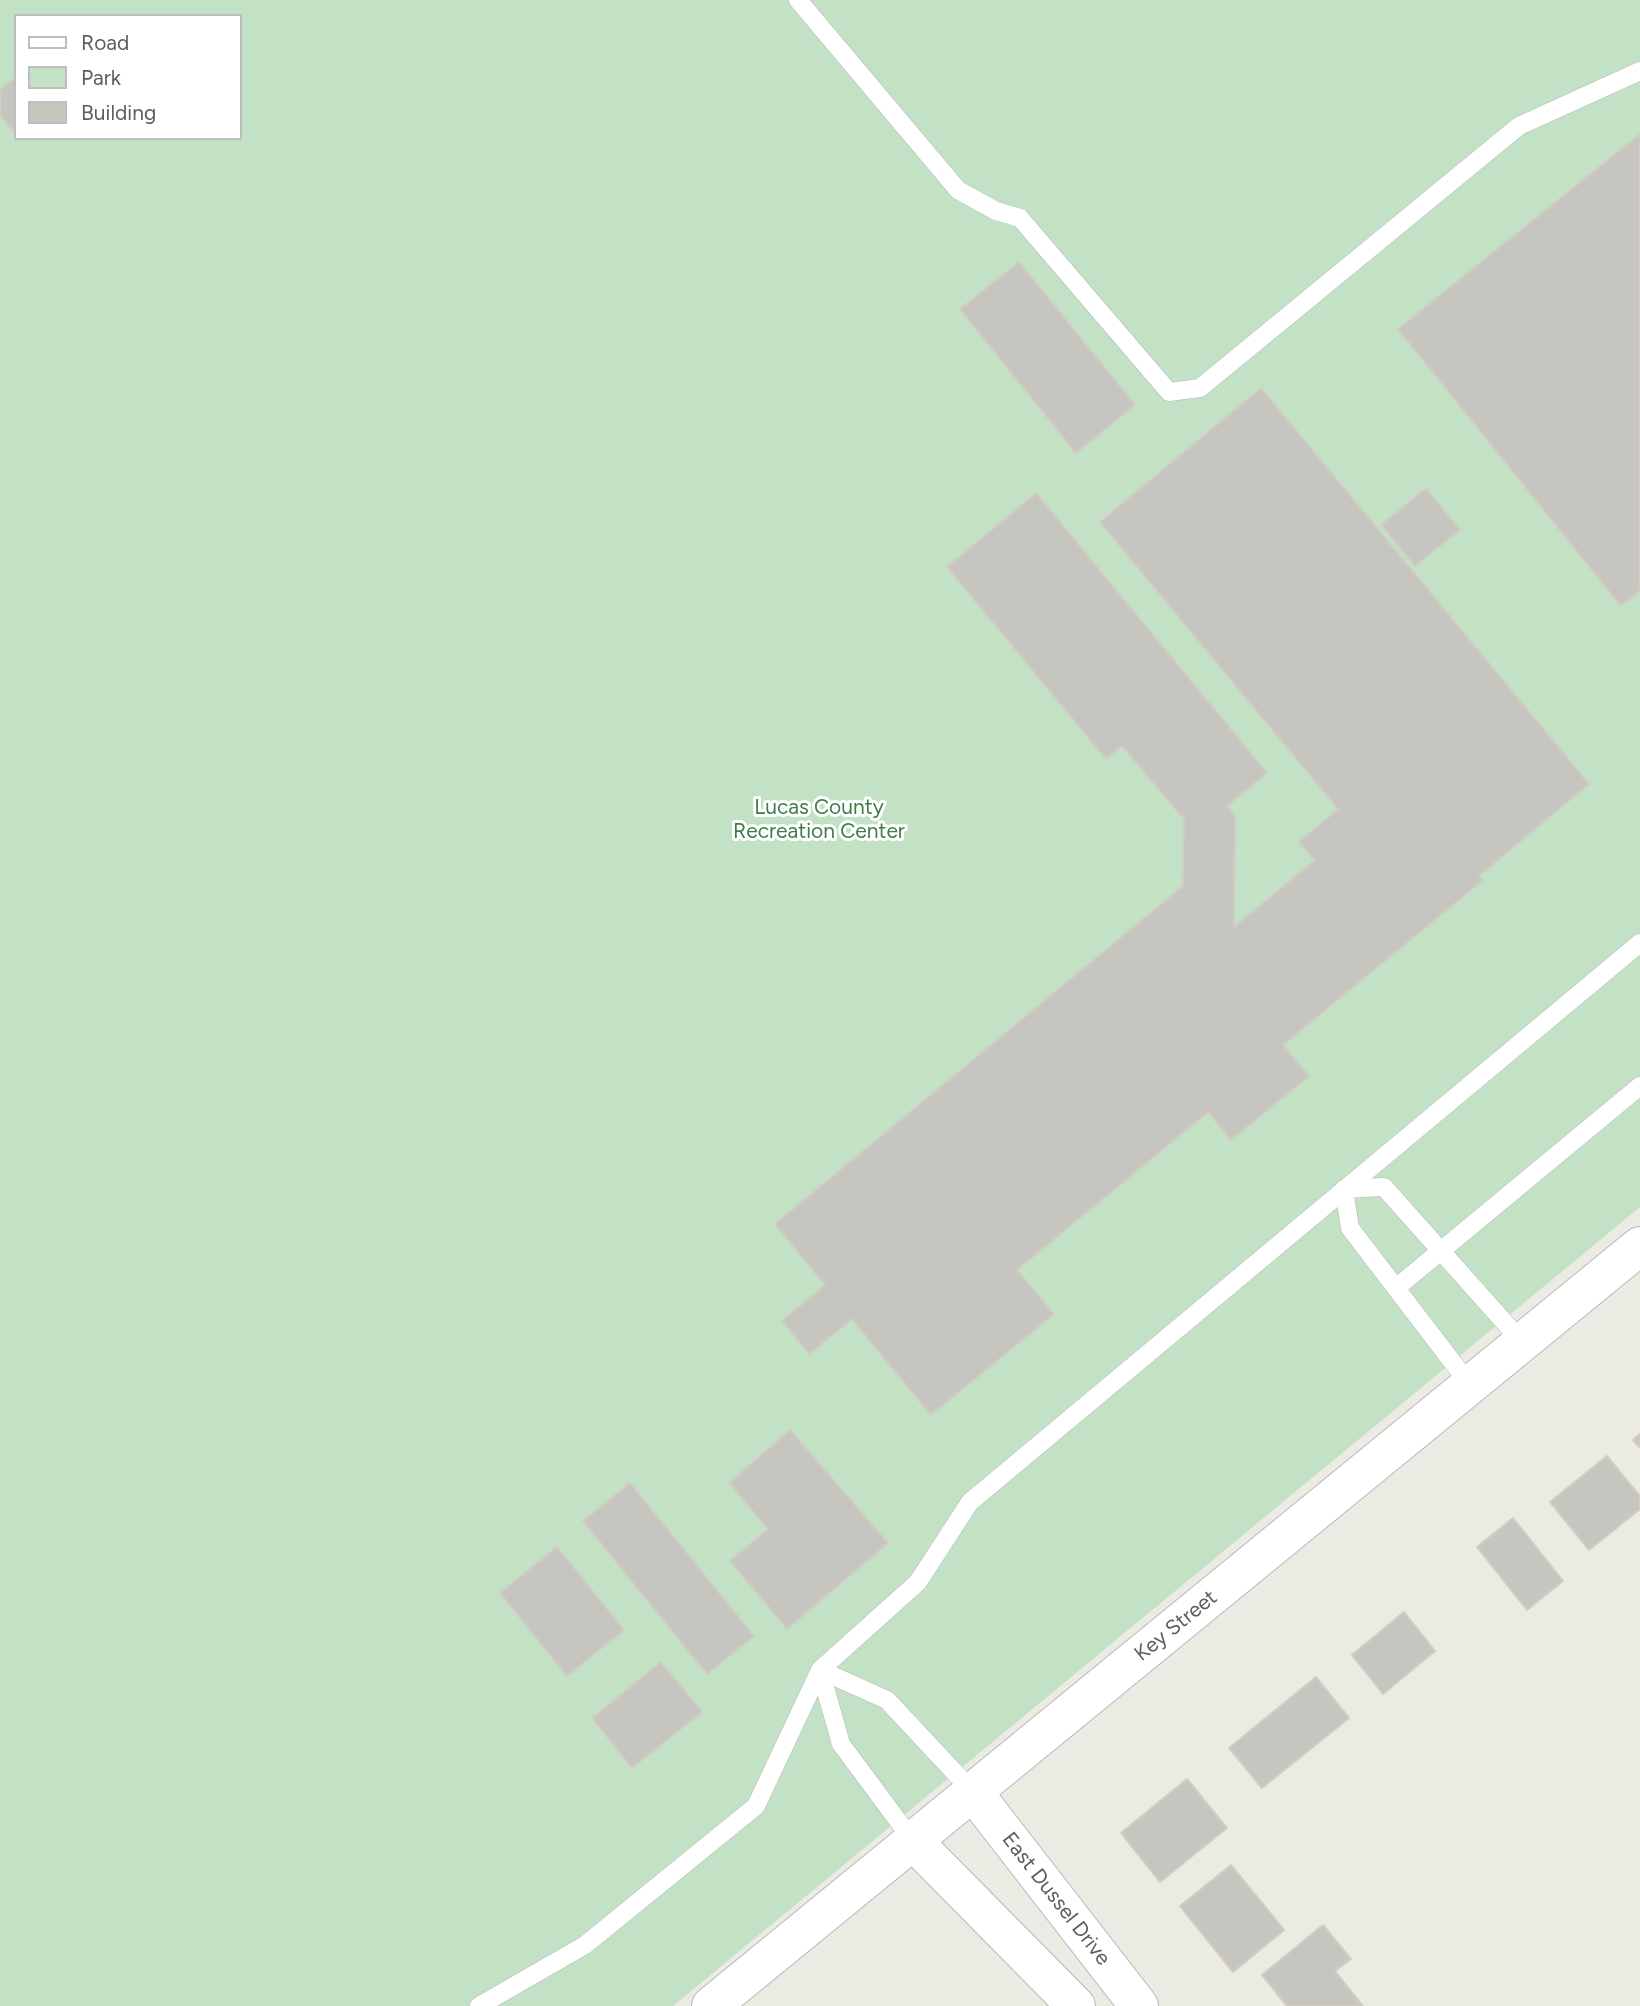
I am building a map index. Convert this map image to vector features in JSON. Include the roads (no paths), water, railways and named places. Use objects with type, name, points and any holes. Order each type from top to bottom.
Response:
[{"type":"street","name":"Key Street","points":[[711,2006],[1640,1246]]},
{"type":"street","name":"East Dussel Drive","points":[[973,1792],[1139,2006]]},
{"type":"street","points":[[913,1841],[1076,2006]]},
{"type":"lane","points":[[798,0],[958,190],[996,211],[1020,218],[1169,392],[1200,388],[1519,126],[1640,71]]},
{"type":"lane","points":[[479,2006],[584,1945],[756,1806],[820,1670],[918,1582],[970,1502],[1640,943]]},
{"type":"lane","points":[[1396,1288],[1640,1087]]},
{"type":"lane","points":[[1344,1189],[1384,1187],[1522,1342]]},
{"type":"lane","points":[[1344,1189],[1350,1228],[1470,1385]]},
{"type":"lane","points":[[820,1670],[887,1700],[973,1792]]},
{"type":"lane","points":[[820,1670],[841,1744],[913,1841]]},
{"type":"park label","name":"Lucas County Recreation Center","points":[[819,820]]}]
